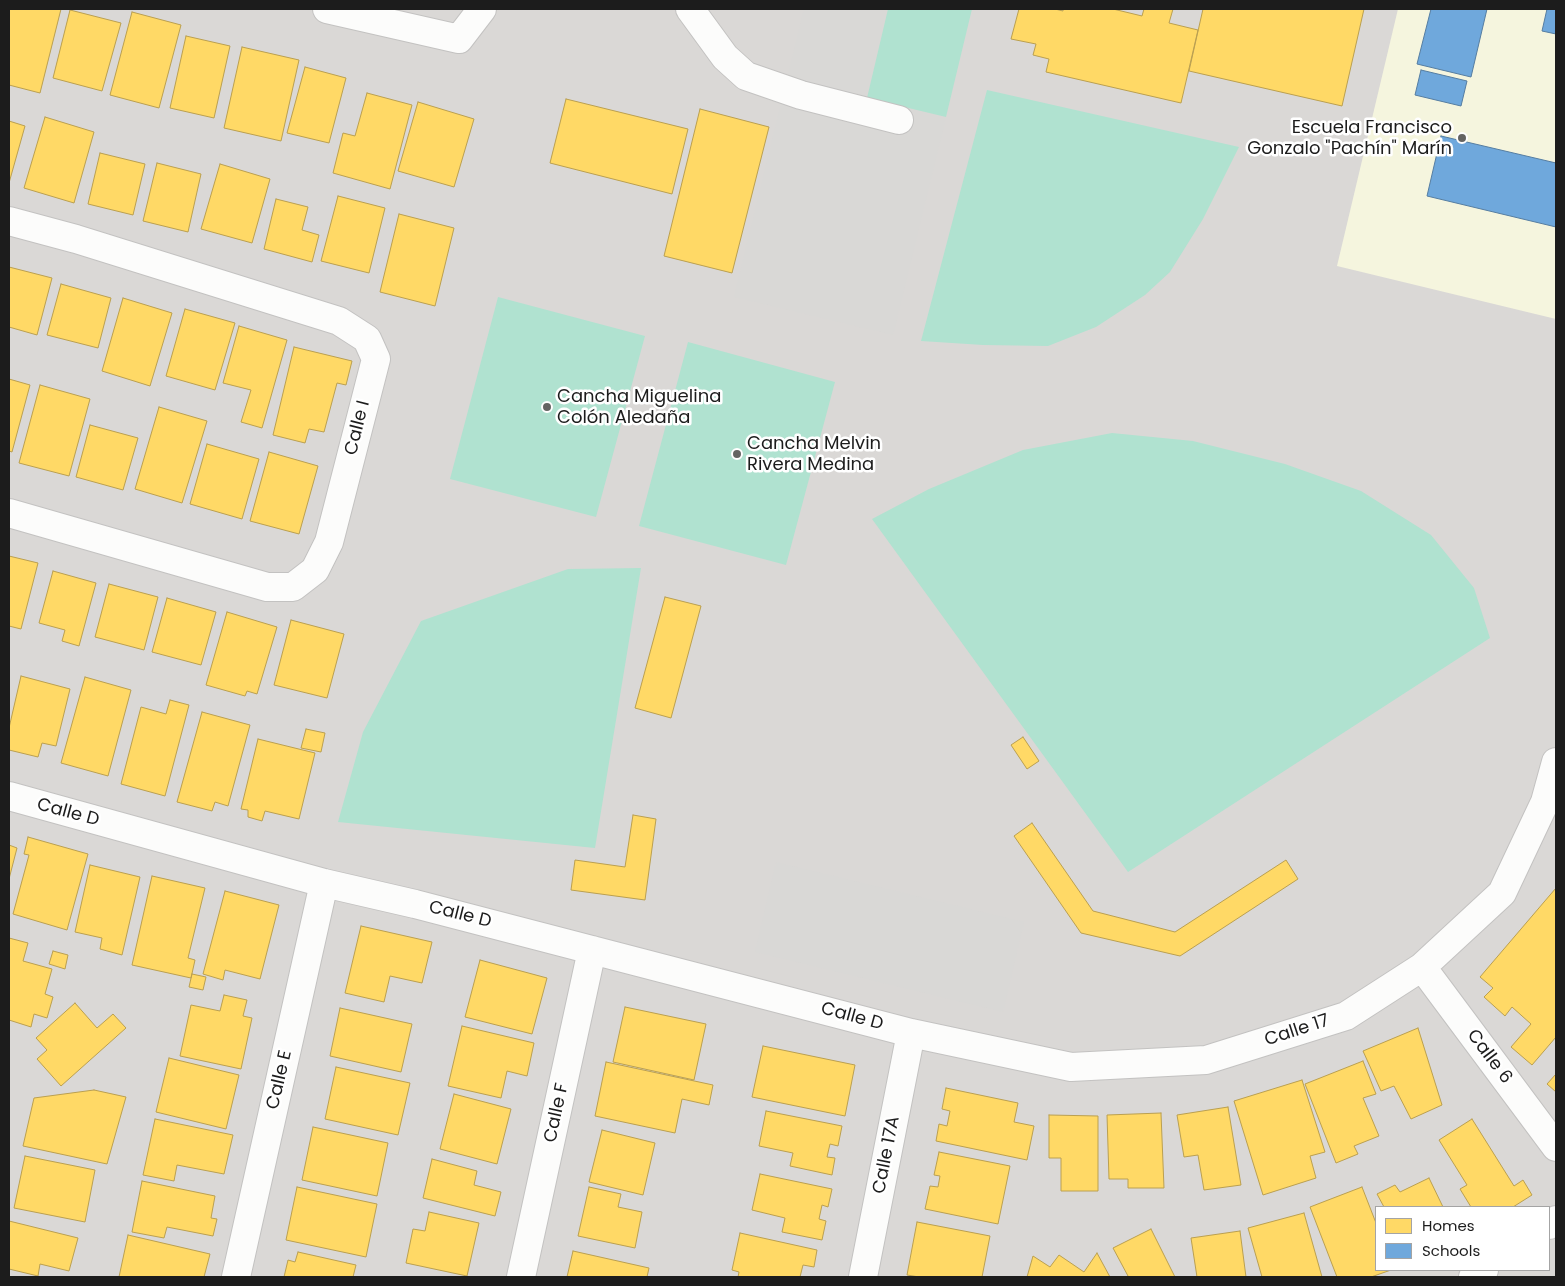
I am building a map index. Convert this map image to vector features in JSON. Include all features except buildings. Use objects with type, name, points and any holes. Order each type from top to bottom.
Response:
[{"type":"street","points":[[327,9],[459,39],[482,9]]},
{"type":"street","points":[[690,9],[725,57],[746,76],[801,95],[899,120]]},
{"type":"street","name":"Calle I","points":[[9,221],[76,239],[339,321],[367,339],[376,359],[329,542],[315,570],[293,587],[267,587],[9,514]]},
{"type":"street","name":"Calle 17","points":[[911,1033],[1071,1067],[1206,1060],[1346,1016],[1422,967],[1502,893],[1545,802],[1556,762]]},
{"type":"street","name":"Calle D","points":[[9,796],[324,883],[415,904],[911,1033]]},
{"type":"street","name":"Calle E","points":[[236,1277],[324,883]]},
{"type":"street","name":"Calle F","points":[[522,1277],[592,950]]},
{"type":"street","name":"Calle 6","points":[[1422,967],[1556,1146]]},
{"type":"street","name":"Calle 17A","points":[[863,1277],[911,1033]]},
{"type":"shaded area","points":[[9,9],[1556,9],[1556,1277],[9,1277]]},
{"type":"shaded area","points":[[804,9],[888,9],[867,97],[946,117],[893,335],[734,297]]},
{"type":"shaded area","name":"Escuela Francisco Gonzalo \"Pachín\" Marín","points":[[1398,9],[1556,9],[1556,319],[1337,266]]},
{"type":"shaded area","points":[[776,862],[1024,922],[1003,1012],[755,952]]},
{"type":"green space","points":[[888,9],[972,9],[946,117],[867,98]]},
{"type":"green space","points":[[987,90],[1239,147],[1203,219],[1170,272],[1145,295],[1096,327],[1048,346],[983,345],[921,341]]},
{"type":"green space","name":"Cancha Miguelina Colón Aledaña","points":[[498,297],[645,336],[596,517],[450,479]]},
{"type":"green space","name":"Cancha Melvin Rivera Medina","points":[[688,342],[835,382],[786,565],[639,526]]},
{"type":"green space","points":[[1112,433],[1193,441],[1285,464],[1361,491],[1431,535],[1474,588],[1490,638],[1128,872],[872,519],[929,489],[1023,450]]},
{"type":"green space","points":[[641,568],[595,848],[338,822],[363,732],[421,621],[568,569]]},
{"type":"place","name":"Escuela Francisco Gonzalo \"Pachín\" Marín","points":[[1462,138]]},
{"type":"place","name":"Cancha Miguelina Colón Aledaña","points":[[547,407]]},
{"type":"place","name":"Cancha Melvin Rivera Medina","points":[[737,454]]}]
